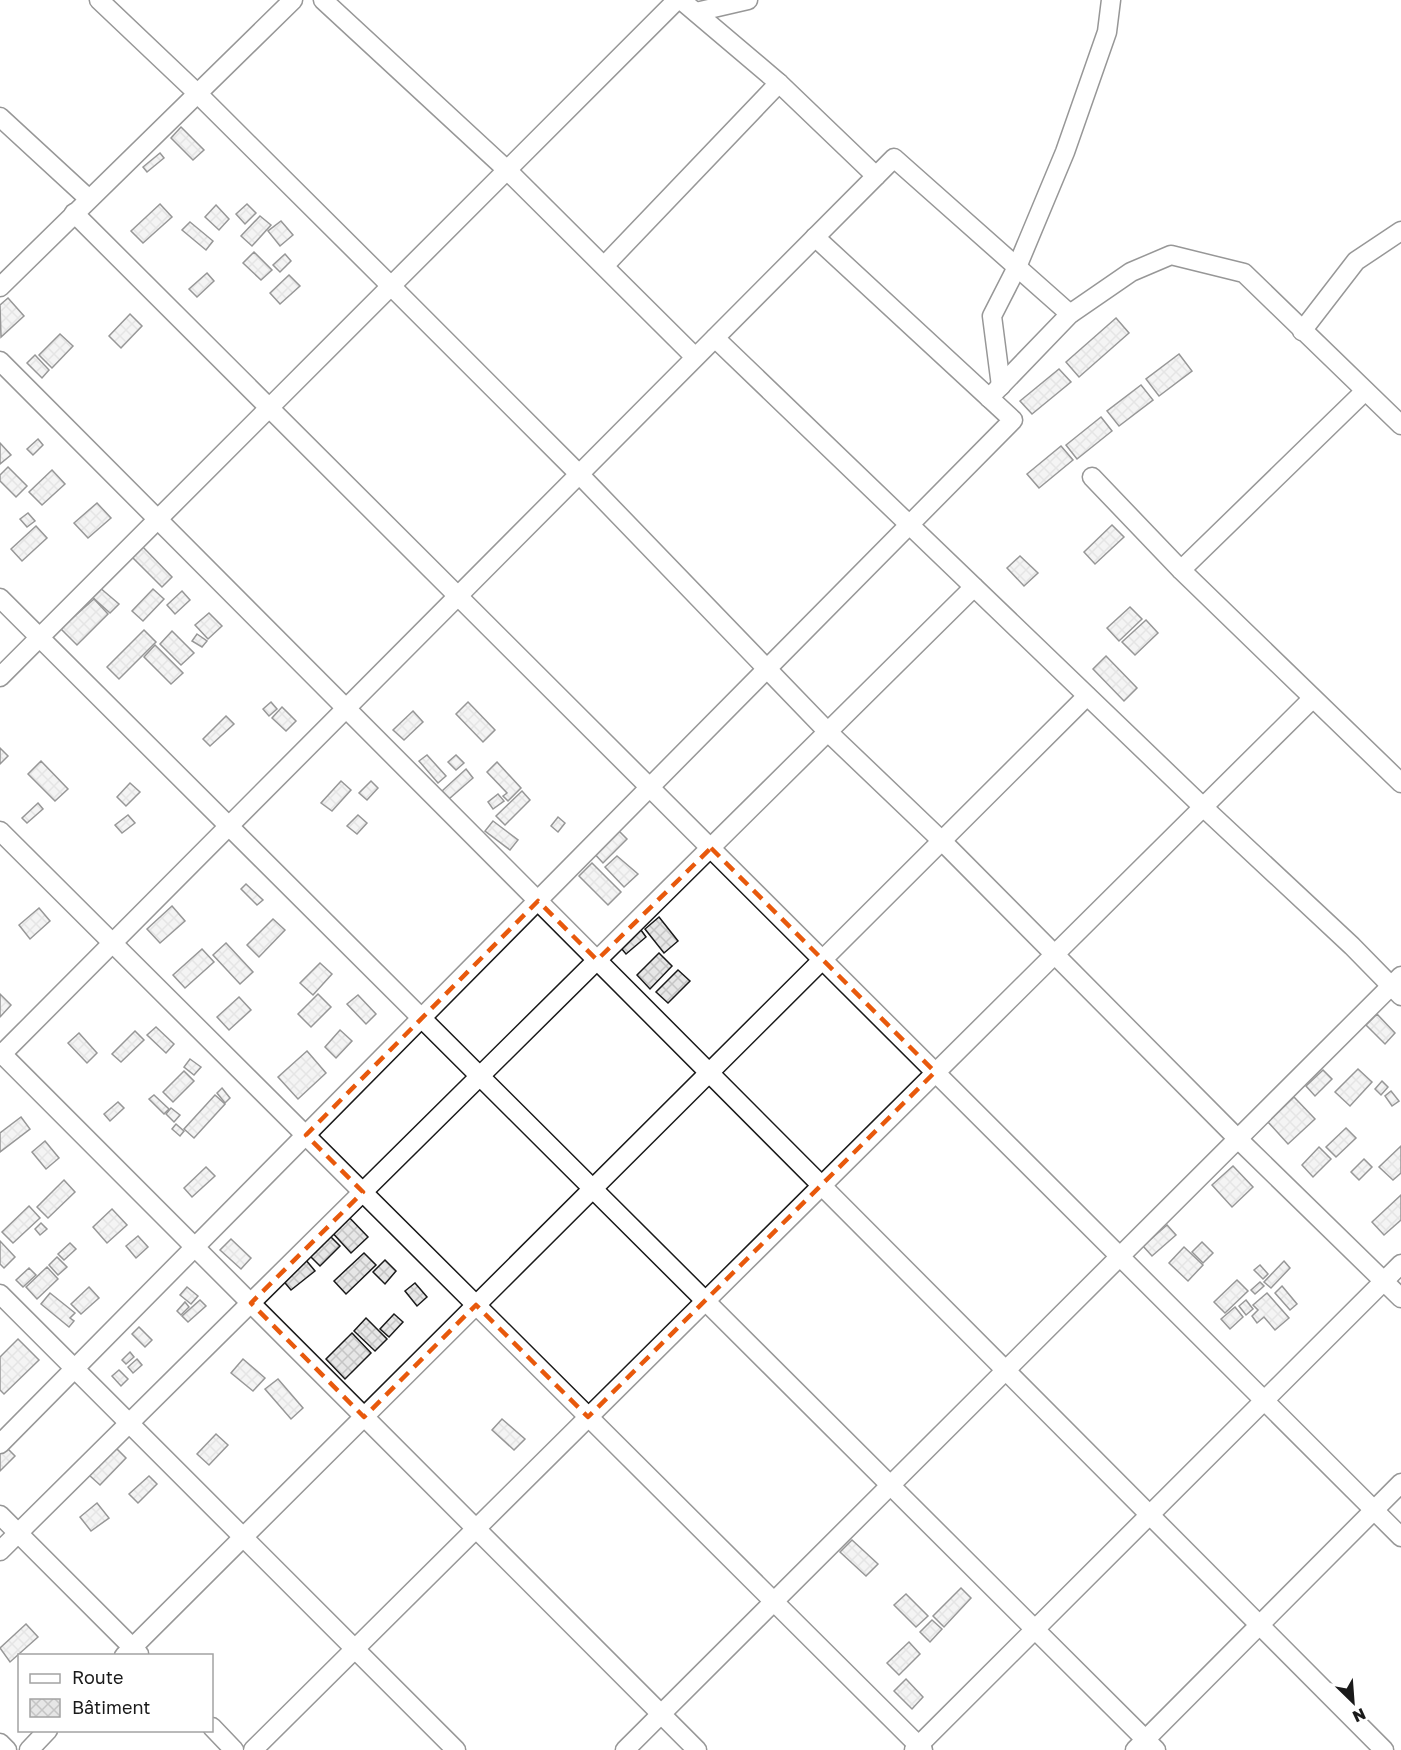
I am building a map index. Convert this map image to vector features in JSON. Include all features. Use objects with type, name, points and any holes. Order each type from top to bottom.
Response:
[{"type":"street","points":[[99,0],[196,92],[579,474],[828,732],[942,841],[1238,1139],[1401,1298]]},
{"type":"street","points":[[0,287],[196,92],[293,0]]},
{"type":"street","points":[[323,0],[507,170],[695,357]]},
{"type":"street","points":[[0,676],[677,0]]},
{"type":"street","points":[[681,0],[779,83],[876,176]]},
{"type":"street","points":[[696,12],[748,0]]},
{"type":"street","points":[[995,392],[992,316],[1017,267],[1065,152],[1103,43],[1111,0]]},
{"type":"street","points":[[605,266],[779,83]]},
{"type":"street","points":[[0,117],[89,199]]},
{"type":"street","points":[[697,1750],[1,1054],[894,158],[1070,314]]},
{"type":"street","points":[[74,213],[1401,1537]]},
{"type":"street","points":[[1302,331],[1356,261],[1401,231]]},
{"type":"street","points":[[0,1444],[1013,420],[995,392],[815,237]]},
{"type":"street","points":[[995,392],[1070,314],[1131,272],[1171,255],[1244,273],[1401,425]]},
{"type":"street","points":[[625,1750],[1238,1139],[1398,986],[1202,806],[715,338]]},
{"type":"street","points":[[0,361],[1383,1750]]},
{"type":"street","points":[[1181,570],[1365,392]]},
{"type":"street","points":[[1092,477],[1181,570],[1401,783]]},
{"type":"street","points":[[0,1551],[974,587]]},
{"type":"street","points":[[0,598],[1035,1629],[1145,1747],[1259,1625],[1401,1484]]},
{"type":"street","points":[[0,1515],[132,1653],[243,1537],[1088,696]]},
{"type":"street","points":[[253,1750],[1312,699]]},
{"type":"street","points":[[0,831],[774,1602],[918,1749],[1401,1264]]},
{"type":"street","points":[[0,1294],[456,1750]]},
{"type":"street","points":[[213,1728],[234,1750]]},
{"type":"street","points":[[29,1750],[47,1732]]},
{"type":"street","points":[[0,1743],[7,1750]]},
{"type":"highlighted area","points":[[711,848],[935,1072],[588,1417],[476,1305],[364,1417],[251,1303],[363,1192],[306,1135],[538,901],[597,960]]},
{"type":"building","points":[[181,127],[204,150],[193,160],[171,138]]},
{"type":"building","points":[[160,153],[164,158],[147,172],[143,167]]},
{"type":"building","points":[[160,204],[172,217],[143,243],[131,231]]},
{"type":"building","points":[[247,204],[256,213],[245,224],[236,214]]},
{"type":"building","points":[[216,205],[229,219],[219,230],[205,217]]},
{"type":"building","points":[[260,216],[271,225],[252,246],[241,236]]},
{"type":"building","points":[[281,221],[293,235],[280,246],[268,231]]},
{"type":"building","points":[[190,222],[213,241],[206,250],[182,230]]},
{"type":"building","points":[[254,252],[272,270],[261,280],[243,263]]},
{"type":"building","points":[[285,254],[291,261],[280,272],[273,265]]},
{"type":"building","points":[[207,273],[214,281],[197,297],[189,289]]},
{"type":"building","points":[[289,275],[300,286],[280,304],[270,293]]},
{"type":"building","points":[[8,298],[24,316],[1,337],[0,305]]},
{"type":"building","points":[[130,314],[142,326],[121,348],[109,336]]},
{"type":"building","points":[[1116,318],[1129,333],[1079,377],[1066,362]]},
{"type":"building","points":[[60,334],[73,346],[52,368],[39,355]]},
{"type":"building","points":[[1179,354],[1192,371],[1159,396],[1146,379]]},
{"type":"building","points":[[35,355],[49,370],[42,378],[27,363]]},
{"type":"building","points":[[1059,369],[1071,382],[1032,414],[1020,401]]},
{"type":"building","points":[[1141,385],[1153,400],[1119,426],[1107,411]]},
{"type":"building","points":[[1101,417],[1112,431],[1077,459],[1066,445]]},
{"type":"building","points":[[38,439],[43,445],[33,455],[27,449]]},
{"type":"building","points":[[0,443],[11,455],[0,464]]},
{"type":"building","points":[[1061,446],[1073,460],[1039,488],[1027,474]]},
{"type":"building","points":[[8,467],[27,486],[16,497],[0,481],[0,475]]},
{"type":"building","points":[[52,470],[65,484],[42,505],[29,492]]},
{"type":"building","points":[[97,503],[111,518],[88,538],[74,523]]},
{"type":"building","points":[[28,513],[35,521],[27,527],[20,519]]},
{"type":"building","points":[[1112,525],[1124,537],[1095,564],[1084,552]]},
{"type":"building","points":[[36,526],[47,538],[22,561],[11,549]]},
{"type":"building","points":[[141,545],[172,577],[162,587],[130,555]]},
{"type":"building","points":[[1020,556],[1038,573],[1024,586],[1007,568]]},
{"type":"building","points":[[99,587],[119,604],[110,613],[91,596]]},
{"type":"building","points":[[153,589],[164,599],[143,621],[132,611]]},
{"type":"building","points":[[182,591],[190,600],[175,614],[167,605]]},
{"type":"building","points":[[94,599],[108,614],[77,645],[58,626],[65,619],[68,622]]},
{"type":"building","points":[[1130,607],[1142,619],[1119,641],[1107,628]]},
{"type":"building","points":[[209,613],[222,626],[208,639],[195,625]]},
{"type":"building","points":[[1146,620],[1158,633],[1135,655],[1122,642]]},
{"type":"building","points":[[144,630],[156,642],[119,679],[107,667]]},
{"type":"building","points":[[172,631],[194,653],[181,665],[160,644]]},
{"type":"building","points":[[197,634],[207,641],[202,647],[192,641]]},
{"type":"building","points":[[155,645],[183,673],[171,684],[144,657]]},
{"type":"building","points":[[1106,656],[1137,688],[1124,701],[1093,669]]},
{"type":"building","points":[[271,702],[277,709],[269,716],[263,709]]},
{"type":"building","points":[[468,702],[495,730],[483,742],[456,714]]},
{"type":"building","points":[[282,707],[296,721],[286,731],[272,718]]},
{"type":"building","points":[[413,711],[423,722],[404,740],[393,730]]},
{"type":"building","points":[[226,716],[234,724],[210,746],[203,739]]},
{"type":"building","points":[[0,748],[8,756],[0,764]]},
{"type":"building","points":[[427,755],[446,776],[438,783],[419,761]]},
{"type":"building","points":[[456,755],[464,763],[456,770],[448,762]]},
{"type":"building","points":[[41,761],[68,789],[55,801],[28,774]]},
{"type":"building","points":[[497,762],[521,788],[508,801],[503,796],[507,793],[487,772]]},
{"type":"building","points":[[466,769],[473,778],[449,799],[442,791]]},
{"type":"building","points":[[341,781],[351,790],[332,811],[321,803]]},
{"type":"building","points":[[371,781],[378,788],[367,800],[359,793]]},
{"type":"building","points":[[130,783],[140,792],[126,806],[117,797]]},
{"type":"building","points":[[522,791],[530,800],[505,825],[496,816]]},
{"type":"building","points":[[498,794],[504,801],[493,809],[488,802]]},
{"type":"building","points":[[38,803],[43,809],[27,823],[22,818]]},
{"type":"building","points":[[128,815],[135,823],[122,833],[115,825]]},
{"type":"building","points":[[358,815],[367,823],[357,834],[347,826]]},
{"type":"building","points":[[558,817],[565,823],[558,832],[551,826]]},
{"type":"building","points":[[493,821],[518,840],[510,850],[485,831]]},
{"type":"building","points":[[618,830],[627,839],[603,863],[591,850]]},
{"type":"building","points":[[617,856],[638,874],[624,887],[605,867]]},
{"type":"building","points":[[592,863],[621,892],[608,905],[579,876]]},
{"type":"building","points":[[246,884],[263,900],[257,905],[241,889]]},
{"type":"building","points":[[172,906],[185,921],[160,943],[147,929]]},
{"type":"building","points":[[39,908],[50,921],[30,939],[19,925]]},
{"type":"building","points":[[659,917],[678,941],[664,953],[645,929]]},
{"type":"building","points":[[273,919],[285,930],[259,957],[247,945]]},
{"type":"building","points":[[638,926],[646,937],[626,954],[617,943]]},
{"type":"building","points":[[226,943],[253,972],[240,984],[213,955]]},
{"type":"building","points":[[202,949],[214,962],[185,988],[173,975]]},
{"type":"building","points":[[659,953],[672,966],[650,989],[637,975]]},
{"type":"building","points":[[320,963],[332,974],[313,995],[300,983]]},
{"type":"building","points":[[678,970],[690,981],[668,1003],[656,992]]},
{"type":"building","points":[[0,994],[11,1005],[0,1017]]},
{"type":"building","points":[[318,994],[331,1007],[311,1027],[298,1014]]},
{"type":"building","points":[[358,995],[376,1014],[366,1024],[347,1004]]},
{"type":"building","points":[[239,997],[251,1010],[229,1030],[217,1017]]},
{"type":"building","points":[[1377,1014],[1395,1033],[1385,1044],[1366,1025]]},
{"type":"building","points":[[156,1027],[174,1044],[166,1053],[147,1035]]},
{"type":"building","points":[[340,1030],[352,1041],[336,1058],[325,1047]]},
{"type":"building","points":[[135,1031],[144,1040],[121,1062],[112,1054]]},
{"type":"building","points":[[79,1033],[97,1053],[87,1063],[68,1043]]},
{"type":"building","points":[[307,1051],[326,1073],[298,1099],[278,1077]]},
{"type":"building","points":[[190,1059],[201,1067],[194,1075],[184,1067]]},
{"type":"building","points":[[1358,1069],[1372,1082],[1350,1106],[1335,1092]]},
{"type":"building","points":[[1323,1070],[1332,1079],[1315,1096],[1306,1086]]},
{"type":"building","points":[[184,1071],[194,1081],[173,1102],[163,1092]]},
{"type":"building","points":[[1382,1081],[1388,1087],[1381,1095],[1375,1089]]},
{"type":"building","points":[[222,1088],[230,1098],[225,1103],[217,1093]]},
{"type":"building","points":[[1391,1091],[1399,1101],[1392,1106],[1385,1096]]},
{"type":"building","points":[[154,1095],[169,1109],[164,1114],[149,1099]]},
{"type":"building","points":[[215,1095],[225,1104],[194,1138],[184,1129]]},
{"type":"building","points":[[1294,1097],[1315,1119],[1288,1144],[1268,1122]]},
{"type":"building","points":[[118,1102],[124,1108],[110,1121],[104,1114]]},
{"type":"building","points":[[171,1108],[180,1115],[174,1122],[166,1114]]},
{"type":"building","points":[[21,1117],[30,1129],[0,1152],[0,1133]]},
{"type":"building","points":[[176,1124],[184,1131],[180,1136],[172,1129]]},
{"type":"building","points":[[1346,1128],[1356,1138],[1336,1157],[1326,1147]]},
{"type":"building","points":[[45,1141],[59,1158],[46,1169],[32,1152]]},
{"type":"building","points":[[1401,1146],[1401,1173],[1393,1180],[1379,1167]]},
{"type":"building","points":[[1319,1147],[1331,1159],[1313,1177],[1302,1165]]},
{"type":"building","points":[[1364,1159],[1372,1167],[1359,1180],[1351,1172]]},
{"type":"building","points":[[1233,1166],[1253,1187],[1232,1207],[1212,1185]]},
{"type":"building","points":[[206,1167],[215,1176],[192,1197],[184,1188]]},
{"type":"building","points":[[64,1180],[75,1192],[48,1218],[37,1207]]},
{"type":"building","points":[[1401,1195],[1401,1220],[1384,1235],[1372,1222]]},
{"type":"building","points":[[29,1206],[40,1218],[13,1243],[2,1232]]},
{"type":"building","points":[[112,1209],[127,1225],[107,1243],[93,1227]]},
{"type":"building","points":[[345,1213],[368,1237],[351,1253],[329,1229]]},
{"type":"building","points":[[41,1223],[47,1229],[40,1235],[35,1229]]},
{"type":"building","points":[[1167,1225],[1176,1235],[1152,1256],[1143,1246]]},
{"type":"building","points":[[138,1236],[148,1247],[136,1258],[126,1246]]},
{"type":"building","points":[[330,1236],[340,1246],[320,1266],[310,1256]]},
{"type":"building","points":[[231,1239],[251,1258],[241,1269],[220,1250]]},
{"type":"building","points":[[0,1241],[15,1257],[4,1268],[0,1264]]},
{"type":"building","points":[[1202,1242],[1213,1253],[1203,1263],[1192,1252]]},
{"type":"building","points":[[70,1243],[76,1249],[64,1260],[58,1254]]},
{"type":"building","points":[[1184,1247],[1203,1265],[1188,1281],[1169,1263]]},
{"type":"building","points":[[364,1253],[376,1265],[346,1294],[334,1281]]},
{"type":"building","points":[[57,1257],[67,1267],[58,1275],[49,1265]]},
{"type":"building","points":[[305,1259],[315,1271],[291,1290],[281,1278]]},
{"type":"building","points":[[385,1260],[396,1271],[385,1284],[373,1272]]},
{"type":"building","points":[[1284,1261],[1290,1268],[1271,1288],[1264,1282]]},
{"type":"building","points":[[1260,1265],[1268,1274],[1263,1279],[1254,1270]]},
{"type":"building","points":[[47,1267],[58,1279],[37,1299],[26,1287]]},
{"type":"building","points":[[29,1268],[36,1275],[23,1287],[16,1280]]},
{"type":"building","points":[[1237,1280],[1248,1291],[1225,1313],[1214,1302]]},
{"type":"building","points":[[1260,1282],[1264,1286],[1255,1294],[1251,1290]]},
{"type":"building","points":[[415,1283],[427,1297],[417,1306],[405,1291]]},
{"type":"building","points":[[1282,1286],[1297,1304],[1290,1310],[1275,1293]]},
{"type":"building","points":[[89,1287],[99,1298],[81,1314],[71,1304]]},
{"type":"building","points":[[187,1287],[198,1296],[191,1304],[180,1295]]},
{"type":"building","points":[[50,1293],[75,1313],[70,1318],[74,1321],[69,1327],[41,1304]]},
{"type":"building","points":[[1267,1293],[1289,1318],[1275,1330],[1264,1317],[1257,1323],[1252,1316],[1258,1310],[1253,1305]]},
{"type":"building","points":[[200,1300],[206,1306],[188,1322],[182,1316]]},
{"type":"building","points":[[1246,1300],[1253,1309],[1246,1315],[1239,1306]]},
{"type":"building","points":[[185,1302],[189,1307],[181,1315],[177,1311]]},
{"type":"building","points":[[1235,1307],[1243,1317],[1230,1329],[1221,1319]]},
{"type":"building","points":[[394,1314],[403,1322],[389,1337],[380,1329]]},
{"type":"building","points":[[366,1318],[387,1339],[375,1351],[354,1331]]},
{"type":"building","points":[[139,1327],[152,1340],[145,1347],[132,1334]]},
{"type":"building","points":[[352,1333],[371,1353],[345,1379],[326,1359]]},
{"type":"building","points":[[18,1339],[39,1360],[4,1394],[0,1390],[0,1357]]},
{"type":"building","points":[[130,1352],[134,1357],[126,1364],[122,1360]]},
{"type":"building","points":[[137,1359],[142,1365],[133,1373],[128,1367]]},
{"type":"building","points":[[243,1359],[265,1378],[253,1391],[231,1373]]},
{"type":"building","points":[[119,1370],[128,1379],[121,1386],[112,1376]]},
{"type":"building","points":[[278,1379],[303,1408],[291,1419],[265,1389]]},
{"type":"building","points":[[502,1419],[525,1439],[514,1450],[492,1430]]},
{"type":"building","points":[[216,1434],[228,1445],[209,1465],[197,1454]]},
{"type":"building","points":[[4,1445],[15,1456],[0,1471],[0,1449]]},
{"type":"building","points":[[115,1447],[126,1458],[100,1485],[89,1475]]},
{"type":"building","points":[[149,1476],[157,1484],[138,1503],[129,1494]]},
{"type":"building","points":[[97,1503],[109,1518],[91,1531],[80,1517]]},
{"type":"building","points":[[852,1540],[878,1564],[866,1576],[840,1552]]},
{"type":"building","points":[[961,1588],[971,1598],[944,1627],[933,1616]]},
{"type":"building","points":[[906,1594],[928,1616],[916,1627],[894,1605]]},
{"type":"building","points":[[932,1620],[942,1629],[930,1642],[920,1632]]},
{"type":"building","points":[[26,1624],[38,1637],[10,1662],[0,1648]]},
{"type":"building","points":[[909,1642],[920,1654],[899,1675],[887,1663]]},
{"type":"building","points":[[906,1679],[923,1697],[912,1709],[894,1691]]}]
